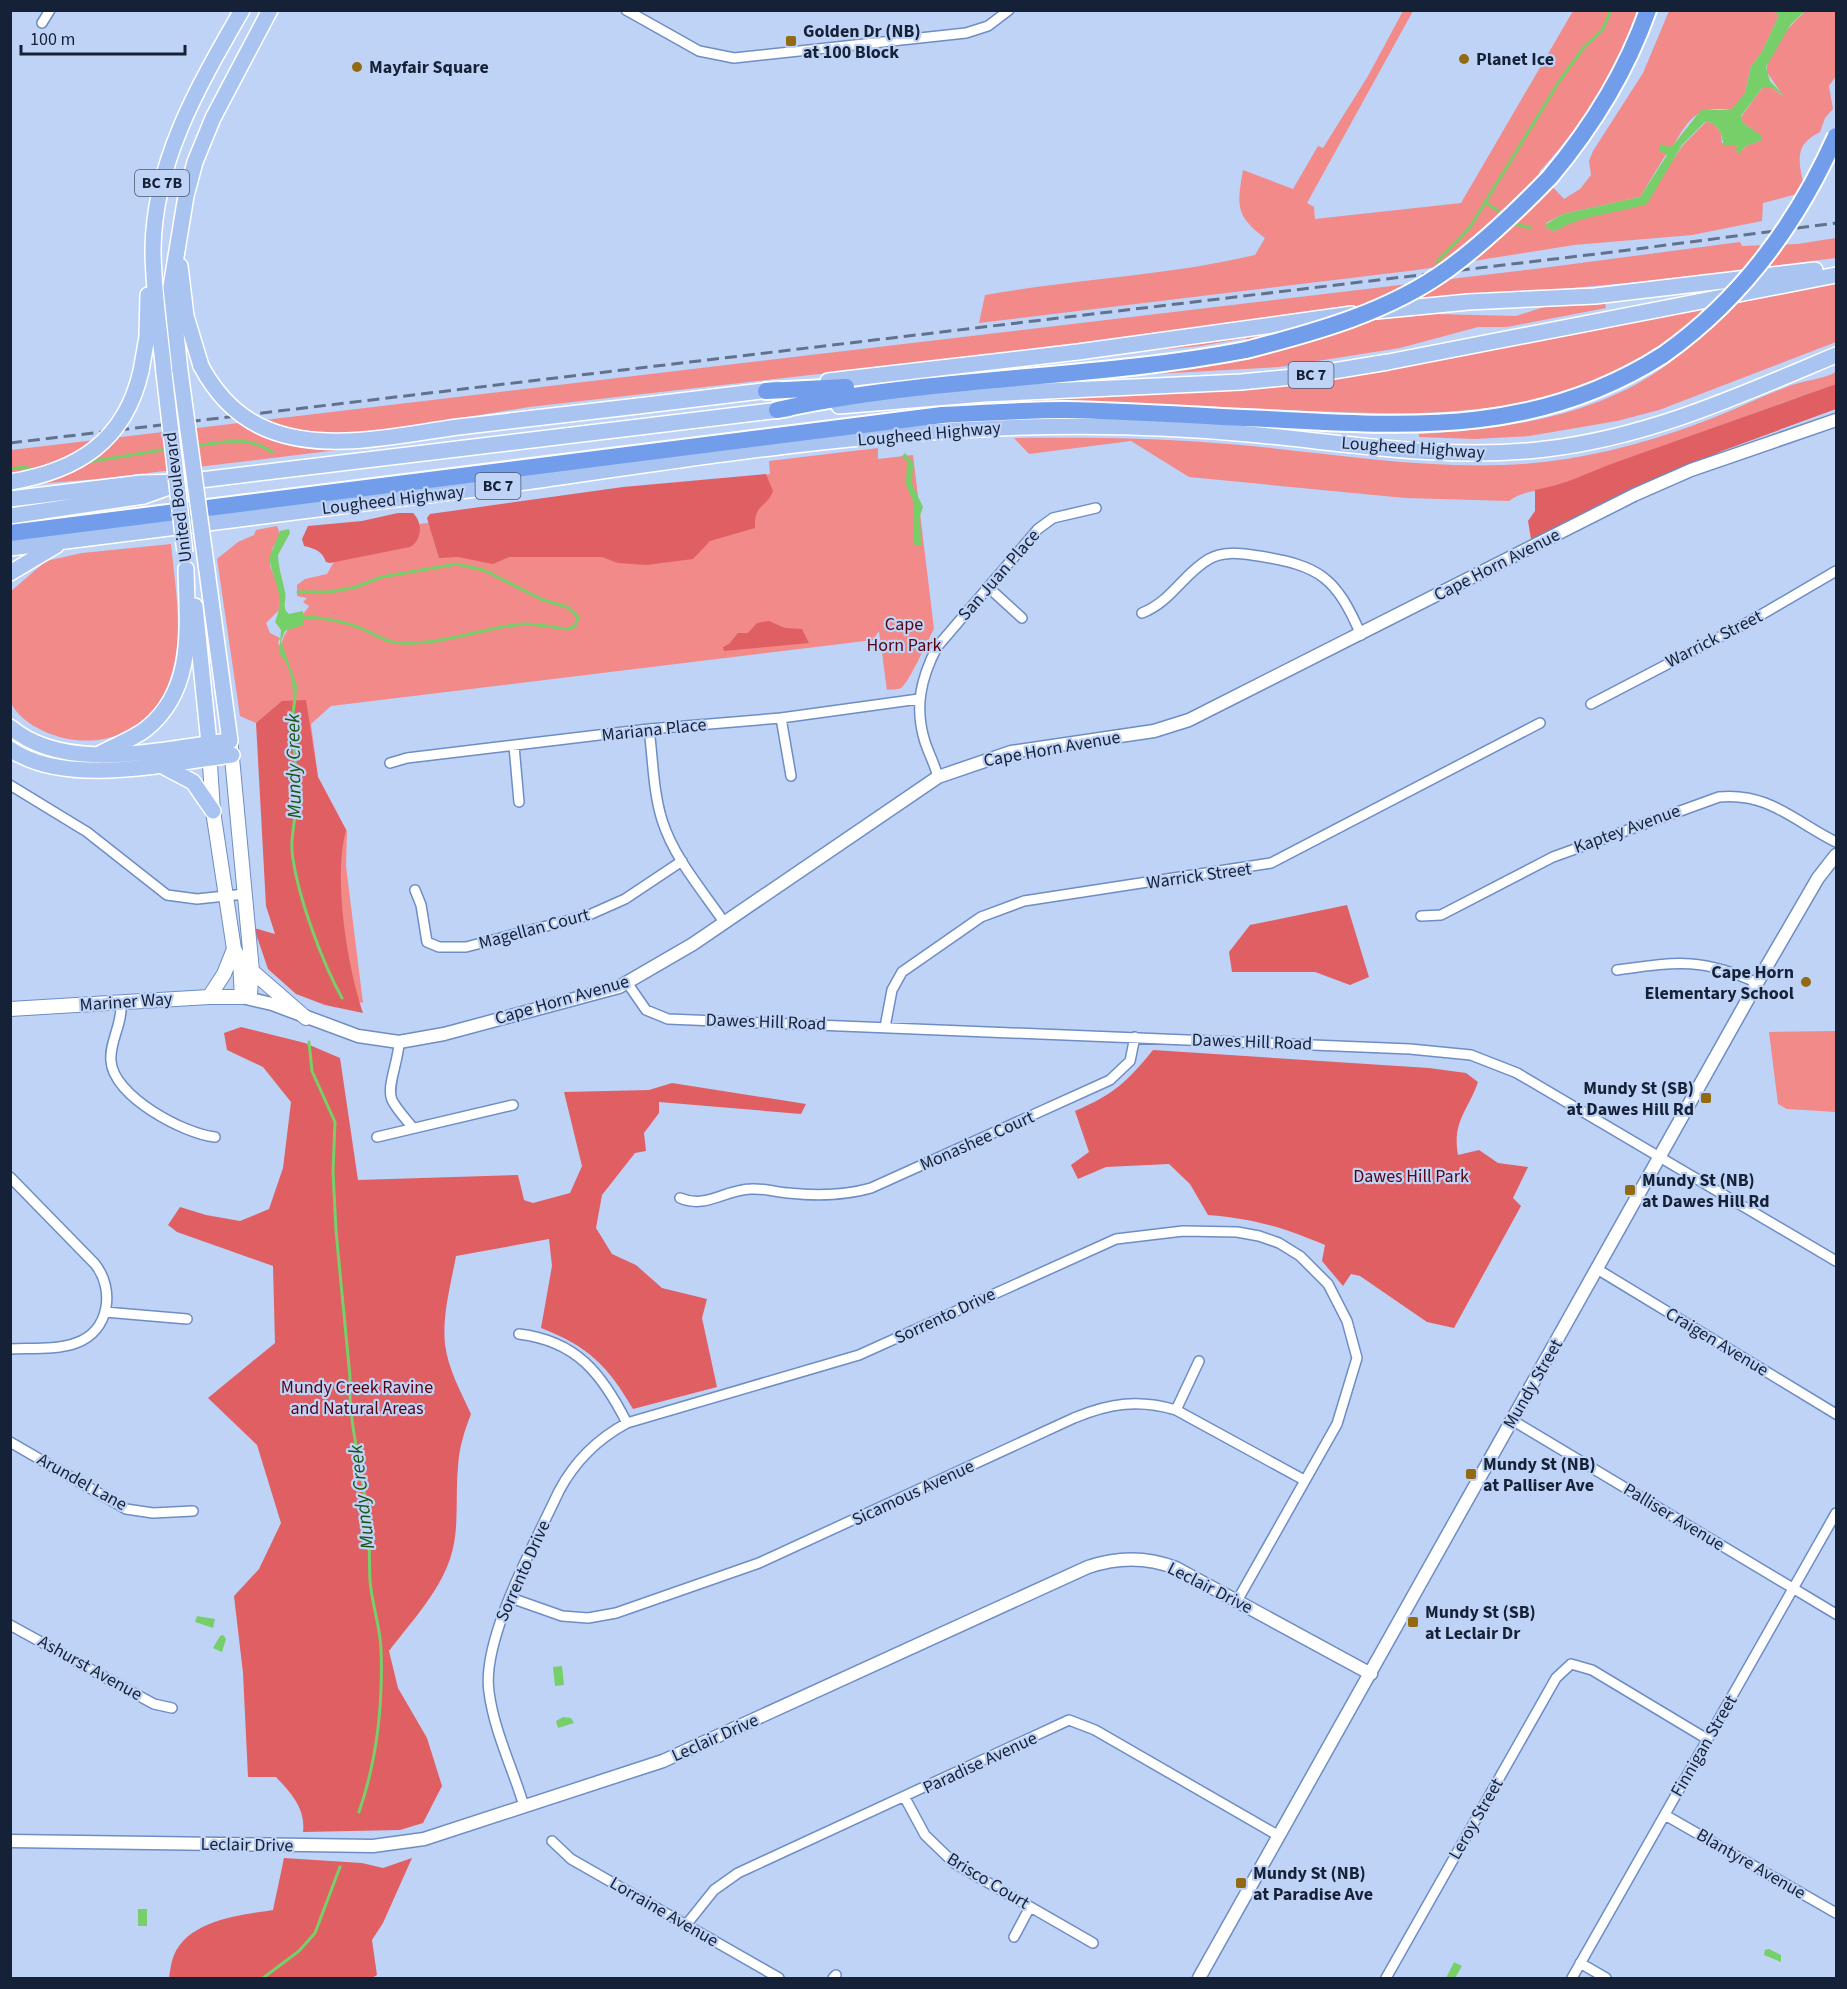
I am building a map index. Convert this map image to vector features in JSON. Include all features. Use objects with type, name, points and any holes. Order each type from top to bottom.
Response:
[{"type":"highway","points":[[777,410],[857,396],[1146,365],[1241,351],[1347,321],[1424,285],[1481,243],[1550,177],[1576,144],[1611,92],[1630,55],[1648,10]]},
{"type":"highway","points":[[10,533],[942,415],[1064,410],[1378,422],[1483,420],[1524,414],[1565,403],[1613,383],[1663,355],[1715,313],[1754,271],[1799,208],[1836,136]]},
{"type":"highway","points":[[766,391],[828,388],[1241,351]]},
{"type":"main road","name":"United Boulevard","points":[[242,10],[193,99],[169,156],[160,190],[153,250],[186,569],[197,622],[213,811],[234,949],[240,961],[246,998]]},
{"type":"main road","name":"United Boulevard","points":[[246,998],[252,971],[231,748],[180,371],[171,288],[181,222],[195,162],[213,118],[270,10]]},
{"type":"main road","points":[[10,482],[62,470],[102,444],[127,411],[141,371],[147,337],[148,286],[153,250]]},
{"type":"main road","points":[[178,251],[186,316],[201,366],[219,394],[237,411],[269,430],[306,439],[371,438],[766,391],[1404,308],[1595,296],[1836,267]]},
{"type":"main road","name":"Lougheed Highway","points":[[10,499],[141,483],[184,482],[777,410],[984,394],[1283,378],[1377,364],[1836,275]]},
{"type":"main road","name":"Lougheed Highway","points":[[10,548],[725,455],[956,430],[1062,426],[1146,427],[1252,434],[1437,453],[1544,450],[1606,439],[1667,423],[1836,355]]},
{"type":"main road","points":[[10,516],[144,496],[184,482]]},
{"type":"main road","points":[[10,573],[62,542]]},
{"type":"main road","points":[[101,753],[147,728],[163,712],[175,694],[186,653],[186,569]]},
{"type":"main road","points":[[10,727],[32,741],[67,752],[120,756],[231,748]]},
{"type":"main road","points":[[10,749],[40,764],[71,771],[159,764],[209,750]]},
{"type":"main road","points":[[159,764],[193,782],[213,811]]},
{"type":"main road","points":[[209,997],[225,974],[234,949]]},
{"type":"main road","points":[[252,971],[306,1018]]},
{"type":"main road","name":"Mariner Way","points":[[10,1009],[209,997],[246,998]]},
{"type":"street","points":[[42,23],[50,10]]},
{"type":"street","points":[[626,10],[699,51],[734,58],[966,33],[988,26],[1009,10]]},
{"type":"street","name":"Cape Horn Avenue","points":[[246,998],[367,1039],[399,1042],[444,1034],[628,984],[938,777],[970,764],[1011,752],[1167,728],[1205,713],[1634,495],[1691,470],[1836,420]]},
{"type":"street","name":"San Juan Place","points":[[938,777],[925,741],[919,699],[926,668],[938,647],[1038,529],[1053,518],[1096,508]]},
{"type":"street","points":[[1142,613],[1159,607],[1208,560],[1225,554],[1243,554],[1295,562],[1316,571],[1337,590],[1361,634]]},
{"type":"street","name":"Warrick Street","points":[[1591,704],[1754,619],[1836,572]]},
{"type":"street","points":[[988,587],[1022,618]]},
{"type":"street","name":"Mariana Place","points":[[390,763],[406,758],[648,729],[781,718],[919,699]]},
{"type":"street","points":[[781,718],[791,776]]},
{"type":"street","name":"Warrick Street","points":[[885,1027],[892,990],[902,972],[994,911],[1024,901],[1271,863],[1540,723]]},
{"type":"street","points":[[648,729],[661,818],[682,861],[724,922]]},
{"type":"street","points":[[514,746],[519,802]]},
{"type":"street","points":[[10,784],[87,832],[164,894],[189,900],[244,894]]},
{"type":"street","name":"Kaptey Avenue","points":[[1421,916],[1441,915],[1553,857],[1719,797],[1743,795],[1759,799],[1836,842]]},
{"type":"street","name":"Mundy Street","points":[[1198,1978],[1371,1674],[1757,983],[1818,878],[1836,855]]},
{"type":"street","name":"Magellan Court","points":[[415,890],[421,905],[427,942],[450,948],[480,944],[589,915],[625,899],[682,861]]},
{"type":"street","points":[[1617,970],[1670,963],[1698,963],[1724,969],[1757,983]]},
{"type":"street","name":"Dawes Hill Road","points":[[628,984],[646,1010],[668,1019],[1410,1049],[1471,1055],[1517,1073],[1836,1261]]},
{"type":"street","points":[[121,1002],[122,1017],[111,1056],[117,1080],[127,1092],[182,1128],[215,1137]]},
{"type":"street","name":"Monashee Court","points":[[680,1198],[693,1203],[731,1191],[752,1189],[837,1195],[871,1188],[1117,1075],[1130,1061],[1135,1037]]},
{"type":"street","points":[[399,1042],[398,1061],[390,1092],[393,1102],[413,1128]]},
{"type":"street","points":[[377,1137],[513,1105]]},
{"type":"street","points":[[10,1177],[101,1271],[107,1293],[105,1312],[92,1332],[74,1344],[10,1349]]},
{"type":"street","name":"Sorrento Drive","points":[[524,1806],[491,1703],[488,1680],[492,1647],[511,1598],[570,1472],[594,1445],[627,1423],[844,1361],[1116,1239],[1156,1233],[1237,1232],[1279,1243],[1300,1256],[1319,1274],[1341,1308],[1357,1358],[1343,1410],[1237,1601]]},
{"type":"street","name":"Craigen Avenue","points":[[1597,1269],[1836,1414]]},
{"type":"street","points":[[105,1312],[187,1319]]},
{"type":"street","points":[[519,1334],[540,1336],[558,1343],[583,1360],[600,1377],[627,1423]]},
{"type":"street","points":[[1176,1410],[1199,1361]]},
{"type":"street","name":"Sicamous Avenue","points":[[511,1598],[562,1616],[588,1618],[616,1613],[759,1563],[1091,1411],[1114,1404],[1137,1402],[1176,1410],[1304,1480]]},
{"type":"street","name":"Palliser Avenue","points":[[1512,1420],[1836,1614]]},
{"type":"street","name":"Arundel Lane","points":[[10,1442],[126,1509],[146,1512],[194,1511]]},
{"type":"street","name":"Finnigan Street","points":[[1572,1978],[1836,1513]]},
{"type":"street","name":"Leclair Drive","points":[[10,1842],[393,1844],[424,1839],[663,1761],[1097,1564],[1135,1559],[1164,1563],[1371,1674]]},
{"type":"street","name":"Ashurst Avenue","points":[[10,1624],[138,1695],[171,1708]]},
{"type":"street","name":"Leroy Street","points":[[1386,1978],[1557,1678],[1571,1664],[1592,1670],[1707,1739]]},
{"type":"street","name":"Paradise Avenue","points":[[686,1925],[714,1890],[738,1873],[905,1798],[1069,1720],[1095,1730],[1279,1836]]},
{"type":"street","name":"Brisco Court","points":[[905,1798],[925,1835],[944,1855],[1093,1942]]},
{"type":"street","name":"Blantyre Avenue","points":[[1665,1815],[1836,1913]]},
{"type":"street","name":"Lorraine Avenue","points":[[552,1841],[572,1858],[779,1978]]},
{"type":"street","points":[[1014,1937],[1030,1907]]},
{"type":"street","points":[[1580,1964],[1606,1978]]},
{"type":"green space","points":[[1403,11],[1413,11],[1307,203],[1314,207],[1315,219],[1461,203],[1573,11],[1637,11],[1619,55],[1596,96],[1570,136],[1539,172],[1564,199],[1580,189],[1591,175],[1589,161],[1593,151],[1643,73],[1669,11],[1773,11],[1779,15],[1762,52],[1751,66],[1745,93],[1732,110],[1711,109],[1703,111],[1690,120],[1640,197],[1563,214],[1546,223],[1547,229],[1555,231],[1587,217],[1643,205],[1683,145],[1706,122],[1713,123],[1721,133],[1722,143],[1733,143],[1743,150],[1746,146],[1762,140],[1756,132],[1743,123],[1741,117],[1762,88],[1772,88],[1783,96],[1767,72],[1767,65],[1779,40],[1803,14],[1803,11],[1836,11],[1836,76],[1829,86],[1833,109],[1825,118],[1820,132],[1811,137],[1801,150],[1800,164],[1805,192],[1763,203],[1762,221],[1692,235],[1574,245],[1417,270],[979,323],[985,295],[1188,268],[1255,255],[1265,238],[1243,216],[1239,201],[1243,170],[1293,189],[1318,146],[1323,148],[1368,76]]},
{"type":"green space","points":[[1836,238],[1836,258],[1659,280],[1346,309],[942,360],[529,407],[407,427],[346,449],[98,479],[11,486],[11,450],[1535,269],[1740,242],[1742,246],[1797,244]]},
{"type":"green space","points":[[1836,284],[1836,342],[1659,410],[1617,421],[1529,436],[1475,439],[1419,437],[1419,434],[1517,424],[1549,417],[1611,397],[1668,364],[1656,347],[1613,372],[1569,390],[1523,402],[1427,413],[1330,412],[1022,401],[1288,385],[1396,368]]},
{"type":"green space","points":[[1605,303],[1606,308],[1507,327],[1478,327],[1400,348],[1279,367],[1082,378],[1250,357],[1246,338],[1200,346],[1064,359],[1381,319],[1434,314],[1516,316],[1544,307]]},
{"type":"green space","points":[[1836,372],[1836,384],[1565,484],[1522,494],[1509,501],[1405,498],[1189,477],[1131,441],[1029,454],[1014,438],[1184,441],[1404,462],[1470,465],[1528,464],[1577,457],[1650,440],[1709,420],[1789,386]]},
{"type":"green space","points":[[1836,384],[1836,409],[1722,451],[1531,539],[1528,521],[1535,511],[1535,490],[1567,481]]},
{"type":"green space","name":"Cape Horn Park","points":[[878,448],[878,459],[913,455],[934,629],[901,688],[887,690],[879,631],[873,640],[331,706],[311,724],[318,777],[347,831],[346,866],[363,1003],[326,994],[282,702],[256,723],[240,716],[217,559],[238,542],[254,535],[256,530],[277,526],[280,534],[272,549],[270,566],[281,593],[279,610],[266,623],[270,633],[280,638],[278,643],[283,651],[282,644],[286,632],[309,606],[303,602],[307,598],[297,596],[297,585],[305,579],[327,574],[351,532],[605,502],[770,474],[769,461]]},
{"type":"green space","points":[[766,474],[773,491],[756,514],[755,528],[710,541],[693,559],[646,565],[618,563],[602,557],[509,557],[493,564],[458,557],[439,558],[427,518],[430,514],[623,487]]},
{"type":"green space","points":[[398,513],[413,513],[420,526],[419,536],[410,547],[330,563],[326,562],[318,551],[304,546],[302,539],[308,526],[362,521]]},
{"type":"green space","points":[[171,544],[178,621],[175,659],[163,696],[152,712],[139,724],[123,733],[88,741],[53,735],[25,720],[15,710],[10,696],[10,592],[46,561],[82,553]]},
{"type":"green space","points":[[769,621],[785,628],[802,629],[809,643],[724,651],[723,647],[729,644],[738,633],[748,633],[757,623]]},
{"type":"green space","points":[[306,700],[318,777],[346,830],[342,850],[341,897],[347,947],[363,1013],[325,1005],[296,994],[268,969],[254,928],[275,934],[266,906],[256,723],[282,701]]},
{"type":"green space","points":[[1347,905],[1369,977],[1350,985],[1315,972],[1232,972],[1229,952],[1250,925]]},
{"type":"green space","name":"Mundy Creek Ravine and Natural Areas","points":[[241,1027],[305,1043],[340,1058],[358,1180],[518,1175],[524,1200],[533,1203],[570,1193],[582,1166],[564,1092],[649,1090],[672,1083],[806,1104],[801,1114],[659,1102],[659,1113],[644,1133],[646,1151],[635,1153],[602,1195],[596,1228],[612,1254],[636,1265],[662,1288],[707,1299],[702,1318],[717,1387],[633,1409],[615,1381],[595,1359],[572,1342],[541,1328],[552,1266],[549,1239],[456,1256],[446,1311],[445,1344],[452,1371],[471,1414],[462,1440],[459,1460],[455,1537],[445,1572],[423,1607],[389,1651],[398,1688],[427,1738],[442,1786],[423,1823],[400,1830],[303,1832],[300,1809],[292,1795],[276,1777],[248,1777],[243,1673],[234,1596],[259,1569],[281,1523],[257,1445],[208,1398],[275,1343],[273,1266],[177,1232],[168,1225],[180,1207],[206,1215],[240,1221],[269,1209],[283,1168],[291,1102],[263,1067],[227,1050],[224,1033]]},
{"type":"green space","points":[[1836,1031],[1836,1112],[1787,1109],[1778,1104],[1769,1032]]},
{"type":"green space","name":"Dawes Hill Park","points":[[1153,1050],[1429,1068],[1466,1073],[1478,1082],[1459,1125],[1458,1155],[1479,1150],[1498,1163],[1528,1167],[1513,1198],[1521,1206],[1454,1328],[1427,1322],[1360,1276],[1351,1274],[1343,1286],[1322,1261],[1325,1245],[1268,1225],[1208,1215],[1190,1184],[1169,1164],[1106,1167],[1078,1179],[1071,1165],[1089,1152],[1075,1111],[1110,1093],[1135,1071]]},
{"type":"green space","points":[[284,1858],[362,1863],[383,1868],[412,1858],[383,1923],[372,1940],[377,1975],[372,1978],[169,1978],[174,1955],[181,1943],[191,1934],[217,1921],[273,1910]]},
{"type":"shaded area","points":[[1773,11],[1803,11],[1803,13],[1791,24],[1766,67],[1770,81],[1784,96],[1772,88],[1762,88],[1741,116],[1743,123],[1762,136],[1762,140],[1746,146],[1739,154],[1736,151],[1737,145],[1724,146],[1721,133],[1713,123],[1705,122],[1682,145],[1647,204],[1578,221],[1555,231],[1547,229],[1546,224],[1563,214],[1640,197],[1667,155],[1660,151],[1659,144],[1669,147],[1674,144],[1701,110],[1731,110],[1745,93],[1751,66],[1762,52],[1779,15]]},
{"type":"shaded area","points":[[905,453],[913,463],[912,484],[923,507],[920,516],[921,545],[915,546],[914,503],[906,485],[907,461],[902,456]]},
{"type":"shaded area","points":[[289,529],[290,533],[278,555],[285,592],[285,607],[289,614],[303,611],[303,625],[285,631],[281,641],[297,686],[296,700],[293,700],[289,669],[279,653],[281,630],[275,622],[279,597],[269,558],[280,531]]},
{"type":"shaded area","points":[[197,1616],[215,1619],[213,1628],[195,1622]]},
{"type":"shaded area","points":[[223,1635],[226,1639],[222,1652],[213,1648]]},
{"type":"shaded area","points":[[562,1666],[564,1685],[555,1686],[553,1667]]},
{"type":"shaded area","points":[[563,1717],[571,1718],[574,1723],[558,1728],[556,1721]]},
{"type":"shaded area","points":[[138,1909],[147,1909],[147,1926],[138,1926]]},
{"type":"shaded area","points":[[1769,1949],[1781,1955],[1781,1962],[1764,1955],[1765,1950]]},
{"type":"shaded area","points":[[1454,1962],[1462,1966],[1455,1978],[1446,1978]]},
{"type":"waterway","points":[[1437,262],[1470,227],[1560,80],[1584,47],[1603,29],[1611,10]]},
{"type":"waterway","points":[[1485,202],[1503,214]]},
{"type":"waterway","points":[[1513,223],[1530,228]]},
{"type":"waterway","name":"Mundy Creek","points":[[196,446],[235,441],[254,443],[272,452]]},
{"type":"waterway","name":"Mundy Creek","points":[[87,462],[169,449]]},
{"type":"waterway","name":"Mundy Creek","points":[[10,469],[24,467],[34,470]]},
{"type":"waterway","points":[[298,592],[330,592],[356,587],[381,577],[457,564],[484,570],[541,599],[567,607],[578,617],[575,626],[568,629],[523,624],[416,643],[387,641],[343,622],[301,618]]},
{"type":"waterway","name":"Mundy Creek","points":[[295,698],[293,734],[297,802],[292,843],[293,859],[300,893],[312,930],[342,998]]},
{"type":"waterway","name":"Mundy Creek","points":[[309,1042],[312,1071],[335,1122],[333,1171],[336,1231],[350,1377],[351,1411],[365,1496],[370,1581],[381,1649],[378,1732],[359,1812]]},
{"type":"waterway","name":"Mundy Creek","points":[[263,1978],[299,1951],[315,1933],[340,1867]]},
{"type":"railway","points":[[10,443],[1613,252],[1836,223]]},
{"type":"place","name":"Golden Dr (NB) at 100 Block","points":[[791,41]]},
{"type":"place","name":"Planet Ice","points":[[1464,59]]},
{"type":"place","name":"Mayfair Square","points":[[357,67]]},
{"type":"place","name":"Cape Horn Elementary School","points":[[1806,982]]},
{"type":"place","name":"Mundy St (SB) at Dawes Hill Rd","points":[[1706,1098]]},
{"type":"place","name":"Mundy St (NB) at Dawes Hill Rd","points":[[1630,1190]]},
{"type":"place","name":"Mundy St (NB) at Palliser Ave","points":[[1471,1474]]},
{"type":"place","name":"Mundy St (SB) at Leclair Dr","points":[[1413,1622]]},
{"type":"place","name":"Mundy St (NB) at Paradise Ave","points":[[1241,1883]]}]
